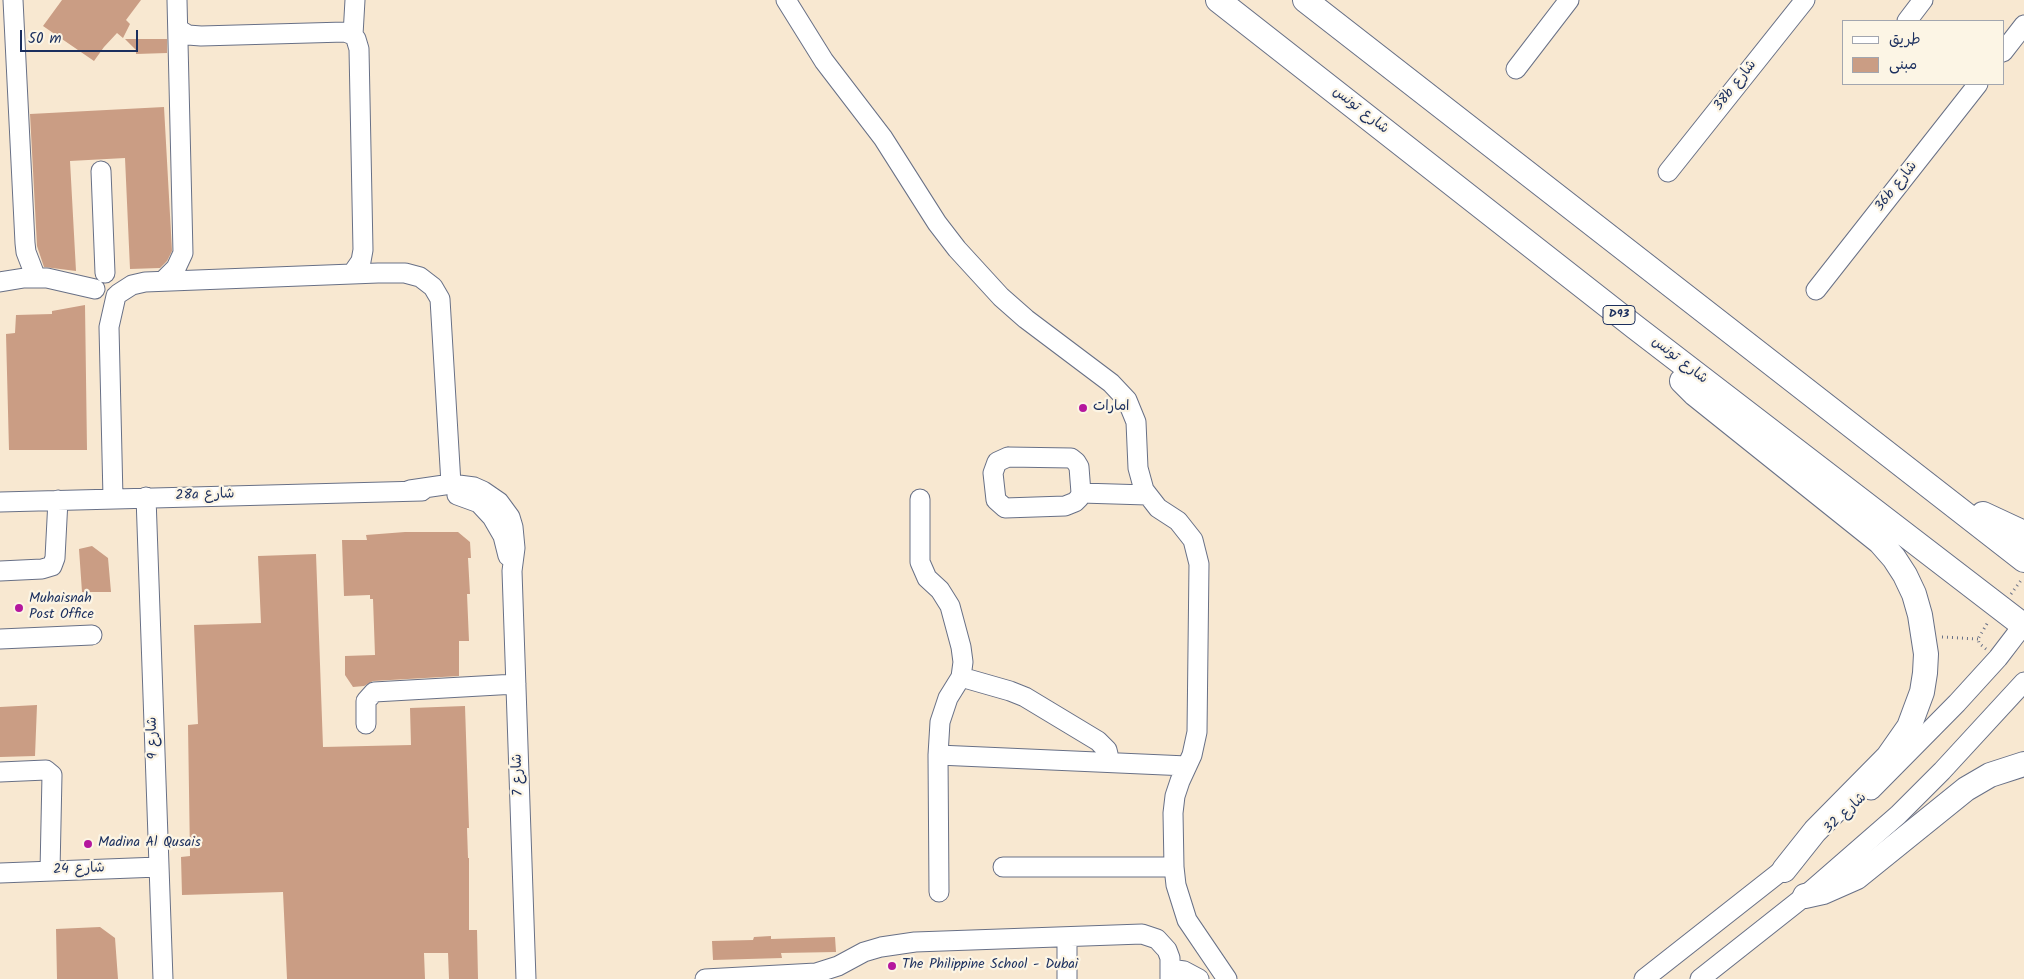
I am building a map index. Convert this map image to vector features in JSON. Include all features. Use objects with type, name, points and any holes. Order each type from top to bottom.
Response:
[{"type":"main road","name":"شارع تونس","points":[[1218,0],[1635,327],[2024,625]]},
{"type":"main road","points":[[1305,0],[2024,560]]},
{"type":"main road","points":[[1635,327],[1664,362],[1695,394],[1880,542],[1894,558],[1911,588],[1920,615],[1926,654],[1924,683],[1909,727],[1888,758],[1815,831],[1784,870]]},
{"type":"main road","points":[[1935,490],[2024,533]]},
{"type":"main road","points":[[1805,896],[1823,892],[1857,877],[1966,789],[1990,775],[2024,764]]},
{"type":"street","points":[[14,0],[7,39],[26,252],[36,278]]},
{"type":"street","points":[[163,281],[176,268],[183,253],[177,0]]},
{"type":"street","points":[[353,35],[355,0]]},
{"type":"street","points":[[786,0],[824,61],[883,138],[937,223],[978,274],[1026,319],[1111,383],[1127,400],[1136,422],[1139,479],[1147,495],[1158,508],[1178,521],[1186,530],[1197,552],[1197,732],[1192,755],[1180,781],[1173,812],[1174,867],[1176,885],[1187,920],[1227,979]]},
{"type":"street","points":[[1516,69],[1569,0]]},
{"type":"street","name":"38b شارع","points":[[1668,172],[1805,0]]},
{"type":"street","points":[[1908,20],[1923,0]]},
{"type":"street","points":[[2004,51],[2024,25]]},
{"type":"street","points":[[178,29],[188,35],[202,36],[346,32],[353,35],[356,39],[359,50],[364,250],[360,262],[352,274]]},
{"type":"street","name":"36b شارع","points":[[1816,290],[1977,85]]},
{"type":"street","points":[[101,171],[109,327],[112,498]]},
{"type":"street","points":[[0,282],[36,278],[107,290],[138,283],[163,281],[352,274],[413,274],[427,282],[440,299],[451,484]]},
{"type":"street","points":[[1008,457],[1070,458],[1079,467],[1081,493],[1076,502],[1065,506],[1005,508],[994,494],[994,467],[1002,458],[1008,457]]},
{"type":"street","name":"28a شارع","points":[[410,490],[451,484],[474,487],[483,491],[505,509],[512,522],[515,537],[512,571]]},
{"type":"street","name":"28a شارع","points":[[0,502],[410,490],[448,493],[479,503],[498,526],[503,536],[512,571]]},
{"type":"street","points":[[1081,493],[1147,495]]},
{"type":"street","name":"شارع 9","points":[[146,497],[163,979]]},
{"type":"street","points":[[920,499],[920,562],[927,578],[940,590],[950,606],[963,655],[961,677],[948,698],[942,714],[938,755],[939,892]]},
{"type":"street","points":[[0,571],[42,569],[52,566],[55,558],[58,500]]},
{"type":"street","name":"شارع 7","points":[[512,571],[526,979]]},
{"type":"street","name":"شارع 32","points":[[1644,979],[1784,870],[1830,830],[1916,746],[1998,658],[2024,625]]},
{"type":"street","points":[[0,639],[92,635]]},
{"type":"street","points":[[961,677],[1025,697],[1098,741],[1106,750],[1110,762]]},
{"type":"street","points":[[1700,979],[1805,896],[1898,814],[1955,758],[2024,682]]},
{"type":"street","points":[[366,724],[366,701],[374,692],[516,684]]},
{"type":"street","points":[[938,755],[1187,766]]},
{"type":"street","points":[[0,772],[46,770],[52,774],[50,871]]},
{"type":"street","name":"شارع 24","points":[[0,873],[159,867]]},
{"type":"street","points":[[1003,867],[1174,867]]},
{"type":"street","points":[[705,979],[816,973],[838,966],[864,952],[898,944],[1150,935],[1168,950],[1170,974],[1184,971],[1199,979]]},
{"type":"street","points":[[1067,937],[1067,979]]},
{"type":"path","points":[[1924,635],[1978,639]]},
{"type":"building","points":[[62,0],[141,0],[126,20],[130,24],[123,38],[117,33],[94,61],[43,26]]},
{"type":"building","points":[[125,39],[167,39],[167,53],[136,54],[136,50]]},
{"type":"building","points":[[164,107],[172,251],[167,261],[160,268],[130,269],[125,158],[70,161],[76,271],[44,267],[37,246],[30,114]]},
{"type":"building","points":[[85,305],[87,450],[9,450],[6,334],[15,333],[16,315],[52,314],[52,311]]},
{"type":"building","points":[[405,532],[458,532],[470,542],[471,558],[468,558],[470,594],[467,594],[469,641],[459,641],[459,676],[373,681],[364,686],[353,687],[345,675],[345,656],[375,655],[373,599],[370,599],[370,595],[344,596],[342,540],[367,540],[366,535]]},
{"type":"building","points":[[92,546],[108,558],[111,592],[82,592],[79,549]]},
{"type":"building","points":[[316,554],[323,747],[411,745],[410,708],[465,706],[469,828],[467,828],[469,930],[477,930],[478,979],[449,979],[448,953],[424,953],[425,979],[287,979],[283,892],[182,895],[181,857],[190,856],[188,725],[198,724],[194,625],[261,623],[258,556]]},
{"type":"building","points":[[37,705],[35,756],[0,757],[0,707]]},
{"type":"building","points":[[100,927],[115,938],[118,979],[57,979],[56,929]]},
{"type":"building","points":[[771,936],[771,939],[835,937],[836,952],[781,953],[782,958],[713,960],[712,941],[753,940],[754,937]]},
{"type":"place","name":"امارات","points":[[1083,408]]},
{"type":"place","name":"Muhaisnah Post Office","points":[[19,608]]},
{"type":"place","name":"Madina Al Qusais","points":[[88,844]]},
{"type":"place","name":"The Philippine School - Dubai","points":[[892,966]]}]
